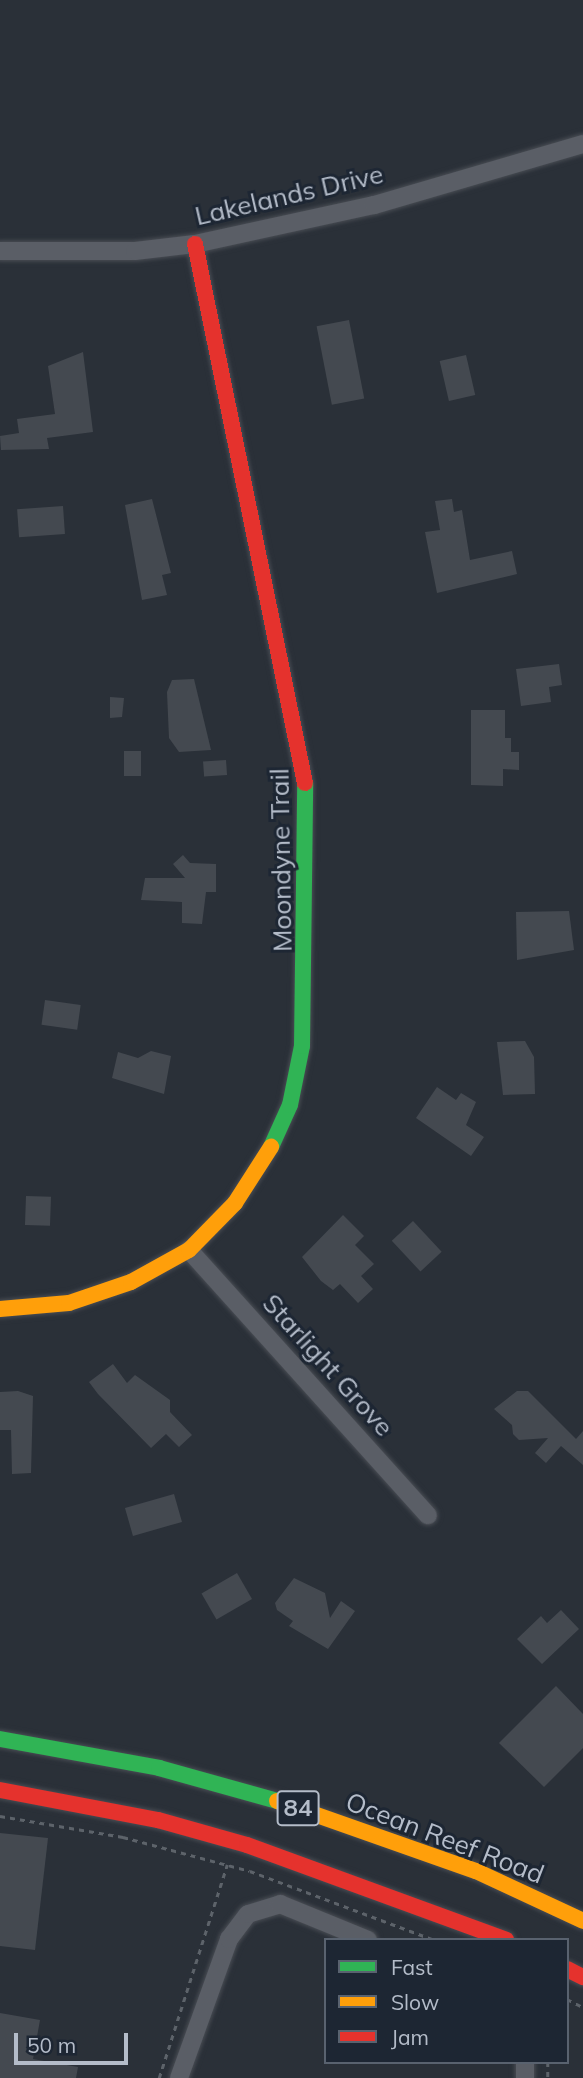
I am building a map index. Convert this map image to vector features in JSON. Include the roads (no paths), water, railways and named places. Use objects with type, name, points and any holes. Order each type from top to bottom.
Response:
[{"type":"street","name":"Lakelands Drive","points":[[0,251],[135,251],[195,244],[374,205],[583,144]]},
{"type":"street","name":"Moondyne Trail","points":[[0,1309],[69,1303],[131,1282],[189,1250],[234,1203],[267,1157],[290,1105],[302,1046],[309,844],[304,758],[278,614],[195,244]]},
{"type":"street","name":"Starlight Grove","points":[[189,1250],[428,1515]]},
{"type":"street","name":"Ocean Reef Road","points":[[0,1739],[159,1768],[300,1808],[476,1871],[583,1921]]},
{"type":"street","name":"84","points":[[0,1790],[158,1820],[247,1845],[501,1938]]},
{"type":"street","points":[[179,2078],[229,1939],[248,1914],[280,1904],[363,1938]]}]
